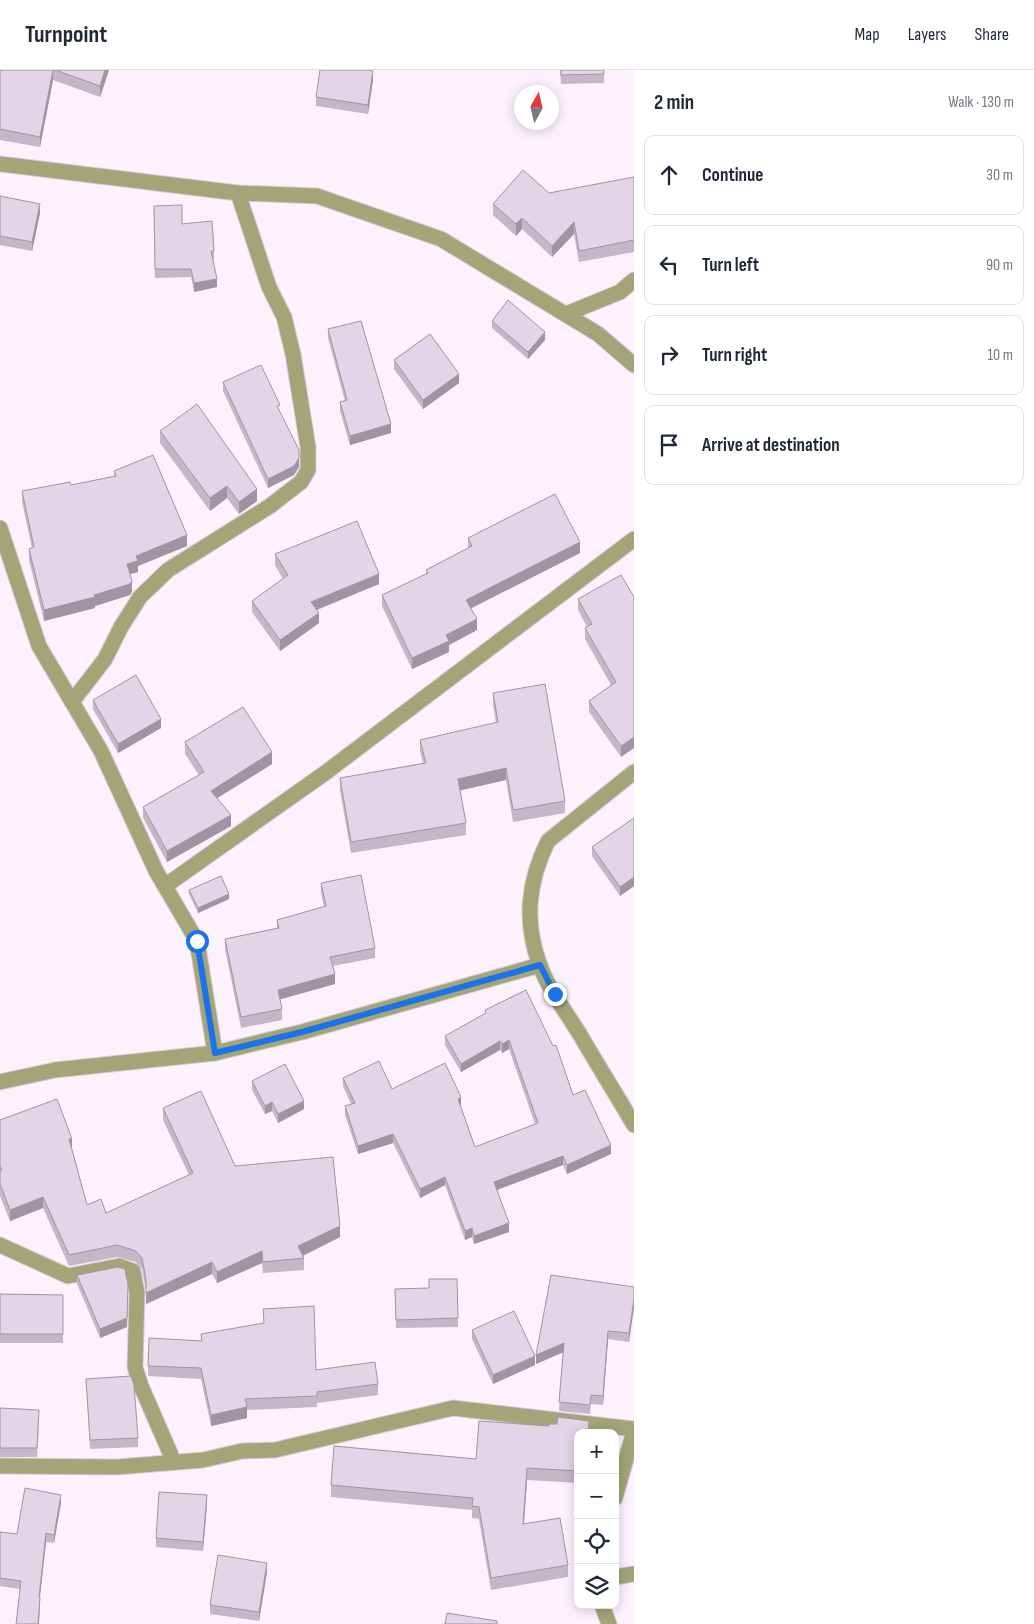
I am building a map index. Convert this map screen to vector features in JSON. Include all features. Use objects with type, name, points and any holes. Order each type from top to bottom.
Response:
[{"type":"street","points":[[0,164],[238,193],[317,196],[441,239],[598,334],[634,365]]},
{"type":"street","points":[[72,702],[105,659],[121,627],[140,597],[168,570],[270,506],[302,482],[308,470],[306,438],[293,354],[284,317],[269,288],[238,193]]},
{"type":"street","points":[[566,314],[620,292],[634,280]]},
{"type":"street","points":[[0,528],[39,646],[101,751],[165,886],[197,941],[215,1053]]},
{"type":"street","points":[[165,886],[325,773],[634,539]]},
{"type":"street","points":[[634,772],[548,841],[540,857],[533,881],[530,904],[533,939],[540,965],[555,994],[634,1125]]},
{"type":"street","points":[[0,1082],[55,1070],[215,1053],[302,1032],[540,965]]},
{"type":"street","points":[[0,1245],[68,1276],[119,1266],[133,1271],[137,1293],[135,1367],[141,1386],[174,1462]]},
{"type":"street","points":[[0,1466],[117,1467],[204,1460],[242,1450],[275,1450],[453,1408],[634,1430],[619,1484]]},
{"type":"street","points":[[619,1576],[634,1574]]},
{"type":"street","points":[[603,1609],[609,1624]]},
{"type":"building","points":[[0,70],[53,70],[40,137],[0,129]]},
{"type":"building","points":[[55,70],[105,70],[100,86]]},
{"type":"building","points":[[320,70],[373,71],[368,105],[316,97]]},
{"type":"building","points":[[561,70],[604,70],[604,74],[561,75]]},
{"type":"building","points":[[523,170],[549,193],[634,177],[634,240],[579,251],[574,222],[552,246],[522,218],[516,224],[493,204]]},
{"type":"building","points":[[0,196],[40,204],[32,242],[0,236]]},
{"type":"building","points":[[182,205],[182,224],[212,221],[214,251],[211,251],[217,279],[194,283],[191,269],[155,269],[154,206]]},
{"type":"building","points":[[508,300],[545,332],[528,352],[492,321]]},
{"type":"building","points":[[361,321],[391,424],[350,436],[340,402],[347,400],[328,329]]},
{"type":"building","points":[[430,334],[459,374],[423,400],[394,360]]},
{"type":"building","points":[[261,365],[280,405],[277,406],[299,450],[299,458],[294,466],[268,479],[223,382]]},
{"type":"building","points":[[197,404],[257,489],[239,502],[227,486],[210,498],[160,431]]},
{"type":"building","points":[[153,455],[187,535],[136,556],[138,561],[127,564],[132,581],[130,584],[94,595],[95,597],[44,610],[29,549],[34,547],[22,491],[70,482],[71,485],[116,476],[114,471]]},
{"type":"building","points":[[555,494],[580,542],[466,600],[477,619],[446,635],[449,641],[412,658],[382,595],[428,573],[426,570],[472,546],[468,538]]},
{"type":"building","points":[[357,521],[379,574],[311,602],[319,613],[280,640],[252,601],[288,575],[275,554]]},
{"type":"building","points":[[621,575],[634,597],[634,737],[621,746],[589,701],[616,682],[585,628],[592,624],[578,599]]},
{"type":"building","points":[[136,675],[161,719],[118,744],[93,700]]},
{"type":"building","points":[[545,684],[565,801],[513,810],[506,768],[458,779],[466,823],[351,842],[340,778],[426,763],[420,740],[498,722],[493,693]]},
{"type":"building","points":[[243,707],[272,752],[211,791],[231,815],[167,851],[143,807],[204,772],[185,742]]},
{"type":"building","points":[[634,818],[634,877],[620,887],[592,847]]},
{"type":"building","points":[[361,875],[375,948],[330,957],[335,974],[278,990],[282,1009],[241,1017],[225,939],[279,928],[277,920],[326,906],[321,883]]},
{"type":"building","points":[[221,876],[229,894],[198,908],[189,890]]},
{"type":"building","points":[[526,990],[553,1046],[556,1045],[573,1095],[585,1090],[611,1145],[567,1165],[563,1156],[494,1182],[509,1223],[474,1236],[472,1228],[465,1231],[445,1177],[420,1189],[393,1134],[358,1146],[345,1106],[355,1103],[343,1078],[379,1061],[392,1089],[445,1063],[461,1097],[458,1099],[475,1147],[538,1123],[509,1040],[502,1044],[500,1041],[461,1064],[445,1036],[486,1013],[485,1010]]},
{"type":"building","points":[[285,1064],[304,1101],[278,1114],[272,1102],[265,1106],[252,1081]]},
{"type":"building","points":[[201,1091],[235,1166],[333,1157],[340,1226],[298,1246],[304,1258],[263,1262],[262,1251],[217,1272],[212,1262],[146,1293],[142,1258],[136,1251],[117,1245],[69,1255],[43,1197],[10,1210],[0,1184],[0,1171],[2,1170],[0,1166],[0,1120],[57,1099],[72,1139],[69,1139],[87,1205],[101,1199],[106,1213],[193,1173],[163,1108]]},
{"type":"building","points":[[118,1267],[125,1269],[128,1285],[127,1318],[100,1329],[77,1275]]},
{"type":"building","points":[[551,1275],[634,1287],[629,1333],[608,1331],[603,1396],[591,1395],[590,1405],[559,1402],[564,1343],[536,1355]]},
{"type":"building","points":[[429,1279],[457,1279],[458,1318],[396,1320],[395,1289],[429,1288]]},
{"type":"building","points":[[0,1294],[63,1295],[63,1334],[0,1334]]},
{"type":"building","points":[[314,1306],[316,1370],[375,1362],[378,1384],[317,1392],[317,1396],[245,1399],[247,1407],[211,1415],[201,1368],[148,1366],[149,1338],[202,1341],[201,1334],[264,1323],[263,1309]]},
{"type":"building","points":[[514,1311],[535,1356],[493,1375],[472,1330]]},
{"type":"building","points":[[131,1376],[134,1385],[138,1438],[90,1440],[86,1379]]},
{"type":"building","points":[[0,1408],[39,1410],[37,1448],[0,1448]]},
{"type":"building","points":[[558,1417],[589,1421],[588,1429],[574,1429],[574,1471],[527,1468],[523,1524],[560,1518],[568,1565],[491,1578],[479,1507],[472,1506],[473,1498],[331,1485],[334,1446],[476,1459],[479,1421],[549,1426],[549,1424],[557,1424]]},
{"type":"building","points":[[25,1488],[61,1495],[54,1535],[46,1533],[38,1624],[16,1624],[21,1581],[0,1578],[0,1532],[17,1534]]},
{"type":"building","points":[[159,1492],[207,1495],[203,1542],[156,1538]]},
{"type":"building","points":[[218,1555],[267,1563],[259,1612],[210,1605]]},
{"type":"building","points":[[447,1613],[497,1621],[497,1624],[445,1624]]},
{"type":"route","points":[[197,941],[215,1053],[302,1032],[540,965],[555,994]]}]
